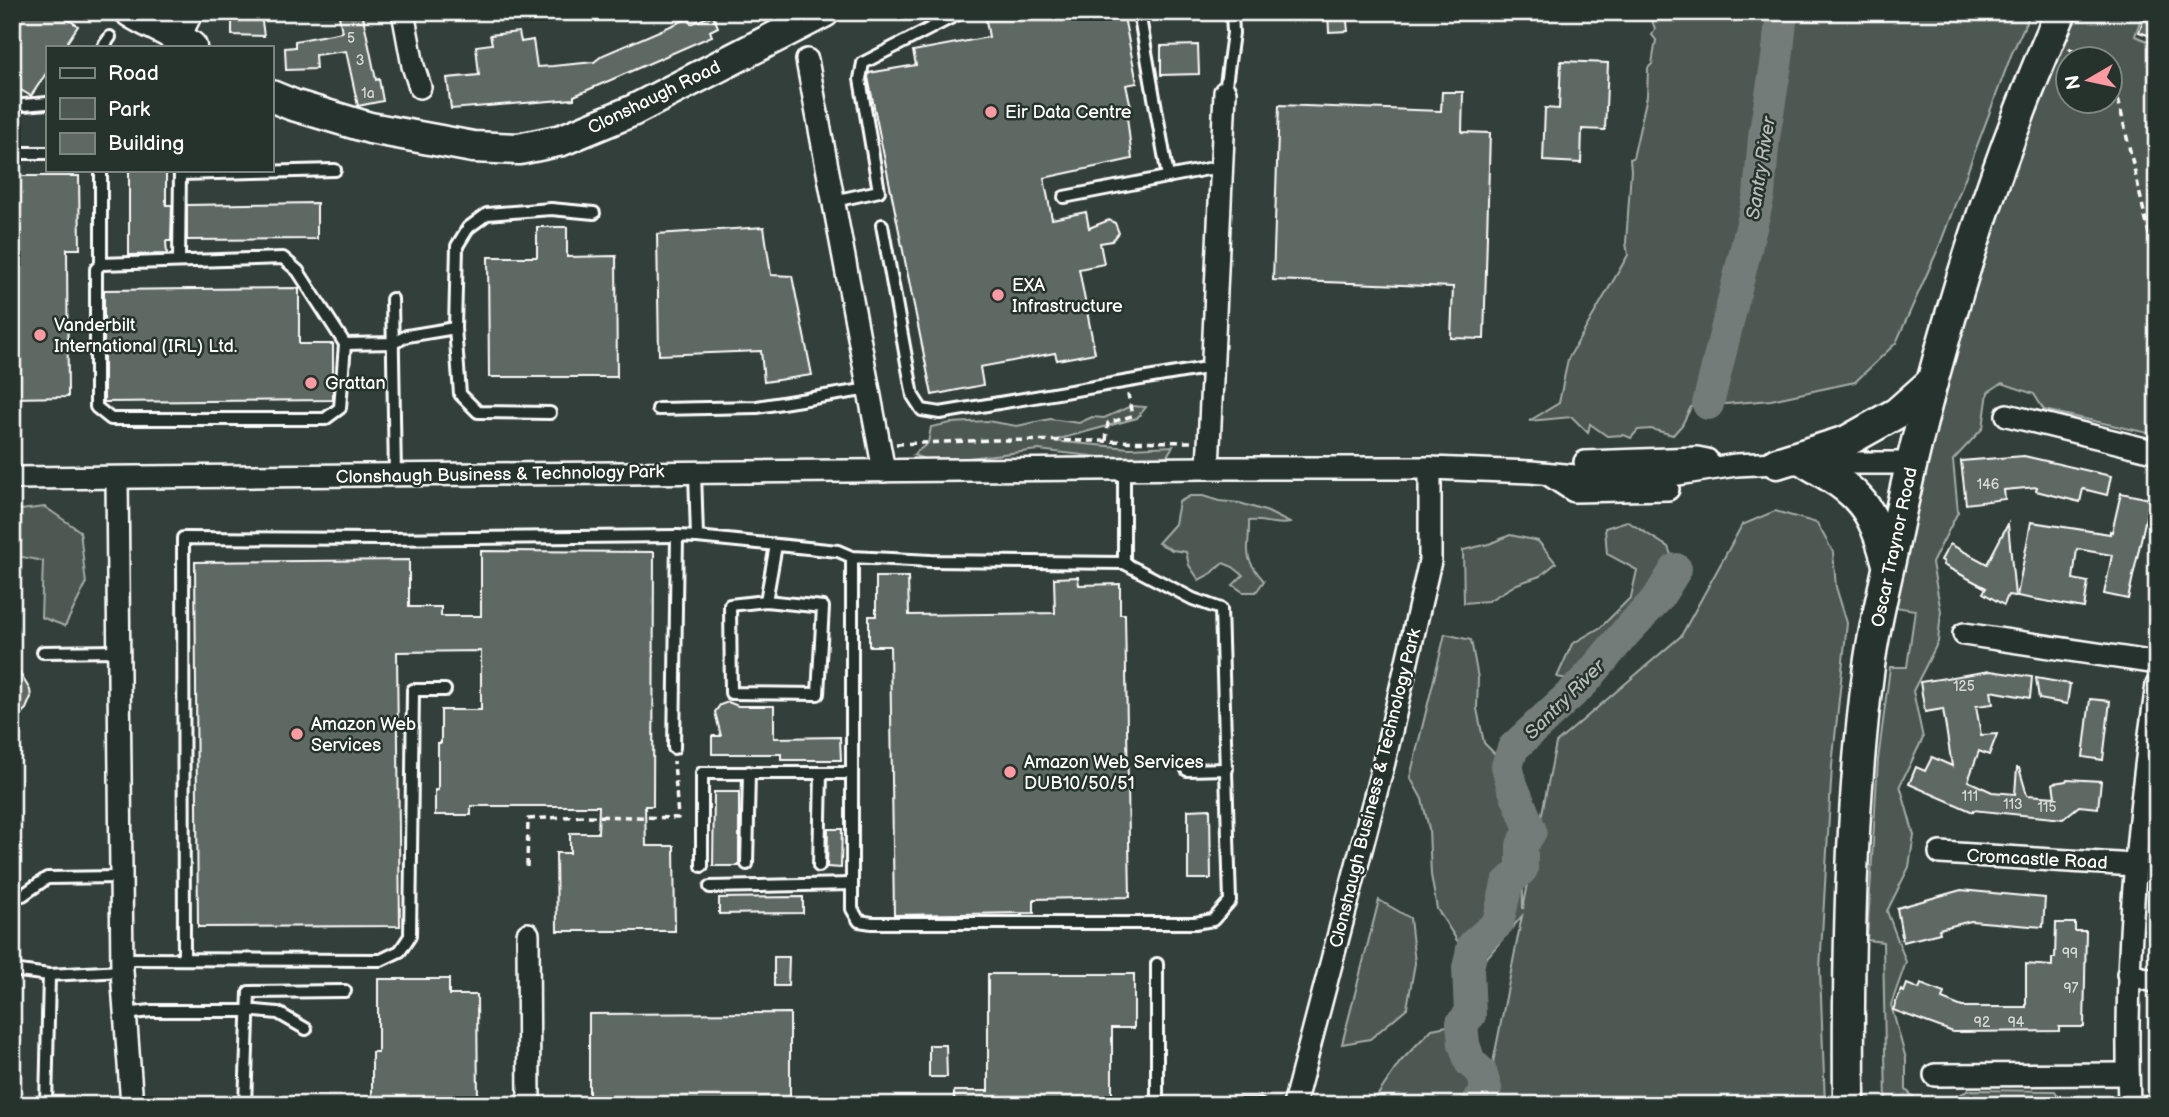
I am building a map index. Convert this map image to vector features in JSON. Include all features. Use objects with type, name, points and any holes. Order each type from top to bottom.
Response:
[{"type":"main road","points":[[131,12],[151,25],[185,31]]},
{"type":"main road","name":"Oscar Traynor Road","points":[[1849,1105],[1848,974],[1856,777],[1870,662],[1911,463],[1932,382],[2000,162],[2061,12]]},
{"type":"main road","name":"Clonshaugh Road","points":[[273,97],[370,128],[473,147],[519,149],[562,140],[632,111],[807,16]]},
{"type":"main road","points":[[1777,463],[1847,441],[1897,413],[1932,382]]},
{"type":"main road","points":[[1808,463],[1838,480],[1859,498],[1878,530],[1889,568]]},
{"type":"street","points":[[403,12],[413,66],[420,87]]},
{"type":"street","points":[[807,60],[884,471]]},
{"type":"street","points":[[1208,468],[1225,92]]},
{"type":"street","points":[[2007,415],[2157,452]]},
{"type":"street","name":"Clonshaugh Business & Technology Park","points":[[12,478],[1124,468],[1430,468],[1546,473],[1581,462],[1697,458],[1736,465],[1911,463]]},
{"type":"street","name":"Clonshaugh Business & Technology Park","points":[[1546,473],[1574,491],[1672,489],[1736,465]]},
{"type":"street","name":"Clonshaugh Business & Technology Park","points":[[1294,1105],[1384,762],[1430,561],[1430,468]]},
{"type":"street","points":[[117,478],[122,965],[132,1105]]},
{"type":"street","points":[[1964,634],[2157,663]]},
{"type":"street","points":[[2129,1105],[2128,974],[2135,865],[2151,770],[2157,685]]},
{"type":"street","name":"Cromcastle Road","points":[[1940,853],[2135,865]]},
{"type":"street","points":[[528,934],[529,1105]]},
{"type":"street","points":[[2128,974],[2157,982]]},
{"type":"street","points":[[1935,1075],[2128,1074]]},
{"type":"lane","points":[[834,201],[879,191],[860,79],[863,63],[961,12]]},
{"type":"lane","points":[[1139,12],[1168,177]]},
{"type":"lane","points":[[1225,92],[1233,33],[1232,12]]},
{"type":"lane","points":[[104,46],[110,37]]},
{"type":"lane","points":[[12,106],[46,103]]},
{"type":"lane","points":[[12,153],[46,153]]},
{"type":"lane","points":[[1064,197],[1222,168]]},
{"type":"lane","points":[[273,171],[335,170]]},
{"type":"lane","points":[[101,172],[101,264]]},
{"type":"lane","points":[[178,261],[180,172]]},
{"type":"lane","points":[[550,413],[478,412],[460,394],[455,328],[457,246],[468,228],[487,214],[551,209],[594,213]]},
{"type":"lane","points":[[882,225],[913,396],[922,411],[940,413],[1212,367]]},
{"type":"lane","points":[[283,258],[298,271],[345,344],[340,408],[325,419],[111,419],[96,407],[96,269],[101,264],[283,258]]},
{"type":"lane","points":[[392,299],[395,475]]},
{"type":"lane","points":[[345,344],[393,343],[407,336],[455,328]]},
{"type":"lane","points":[[658,409],[757,407],[869,388]]},
{"type":"lane","points":[[1124,468],[1124,563]]},
{"type":"lane","points":[[695,472],[697,537]]},
{"type":"lane","points":[[184,959],[183,538],[677,536],[838,551],[852,557],[931,561],[1124,563],[1193,600],[1221,609],[1230,901],[1213,920],[1195,923],[859,921],[852,909],[852,557]]},
{"type":"lane","points":[[674,748],[677,536]]},
{"type":"lane","points":[[766,600],[776,545]]},
{"type":"lane","points":[[766,600],[823,607],[818,694],[731,693],[730,605],[766,600]]},
{"type":"lane","points":[[43,652],[118,651]]},
{"type":"lane","points":[[12,970],[49,975],[184,959],[381,960],[400,951],[410,936],[413,690],[445,690]]},
{"type":"lane","points":[[1186,771],[1227,769]]},
{"type":"lane","points":[[747,864],[749,772]]},
{"type":"lane","points":[[702,866],[702,773],[852,773]]},
{"type":"lane","points":[[819,866],[821,773]]},
{"type":"lane","points":[[12,895],[23,895],[47,878],[120,877]]},
{"type":"lane","points":[[710,887],[852,884]]},
{"type":"lane","points":[[1157,964],[1157,1105]]},
{"type":"lane","points":[[46,1105],[49,975]]},
{"type":"lane","points":[[245,1105],[249,992],[345,992]]},
{"type":"lane","points":[[125,1014],[151,1011],[278,1013],[306,1029]]},
{"type":"lane","points":[[1226,1105],[1260,1105]]},
{"type":"path","points":[[2122,116],[2157,269]]},
{"type":"path","points":[[1106,441],[1108,423],[1132,416],[1125,382]]},
{"type":"path","points":[[878,444],[992,440],[1209,443]]},
{"type":"path","points":[[527,867],[528,819],[583,816],[678,818],[674,748]]},
{"type":"green space","points":[[1649,12],[2031,12],[2012,53],[1939,247],[1896,343],[1855,382],[1771,400],[1691,407],[1682,425],[1673,435],[1651,429],[1638,430],[1631,438],[1624,435],[1607,436],[1590,424],[1588,433],[1572,417],[1529,421],[1559,403],[1568,359],[1628,255],[1626,243],[1630,159],[1633,158],[1647,96],[1648,68],[1652,64],[1656,40],[1652,35],[1655,29]]},
{"type":"green space","points":[[2074,12],[2143,12],[2135,36],[2157,45],[2157,435],[2044,410],[2034,394],[2002,383],[1988,392],[1983,428],[1953,460],[1958,512],[1932,563],[1941,611],[1938,642],[1913,691],[1923,738],[1900,785],[1914,835],[1909,867],[1887,911],[1906,962],[1891,1005],[1906,1059],[1906,1090],[1919,1102],[1948,1101],[1969,1090],[2055,1091],[2064,1105],[1886,1105],[1883,942],[1867,940],[1878,760],[1890,667],[1907,667],[1915,610],[1895,607],[1937,412],[2010,170],[2054,61],[2054,116],[2124,116],[2124,46],[2060,46]]},
{"type":"green space","points":[[1131,406],[1146,407],[1137,418],[1052,441],[1130,448],[1173,446],[1167,456],[1145,462],[1038,450],[933,462],[913,455],[928,443],[931,427],[987,421],[1017,426],[1050,419],[1079,423],[1092,417],[1104,418]]},
{"type":"green space","points":[[1190,496],[1240,503],[1290,523],[1249,521],[1249,558],[1264,581],[1256,592],[1243,592],[1233,585],[1243,575],[1223,563],[1199,580],[1189,565],[1186,552],[1172,550],[1158,543],[1175,524],[1179,502]]},
{"type":"green space","points":[[45,507],[80,531],[86,584],[65,626],[41,617],[43,561],[12,555],[12,511]]},
{"type":"green space","points":[[1775,511],[1817,523],[1833,552],[1836,587],[1847,623],[1832,766],[1820,969],[1825,1105],[1371,1105],[1400,1062],[1432,1029],[1462,1023],[1477,1039],[1481,1072],[1478,1100],[1489,1083],[1522,916],[1484,961],[1460,945],[1437,909],[1431,875],[1429,829],[1422,799],[1410,777],[1445,634],[1471,640],[1478,678],[1477,709],[1484,743],[1507,766],[1531,831],[1522,845],[1523,909],[1556,743],[1681,636],[1742,525]]},
{"type":"green space","points":[[1627,521],[1668,547],[1678,573],[1658,616],[1626,632],[1584,682],[1557,677],[1572,644],[1601,627],[1631,597],[1637,570],[1607,554],[1605,528]]},
{"type":"green space","points":[[1510,535],[1538,541],[1556,563],[1540,576],[1517,584],[1488,601],[1464,603],[1463,550],[1489,544]]},
{"type":"green space","points":[[1379,900],[1410,918],[1415,963],[1407,1008],[1370,1039],[1342,1044]]},
{"type":"building","points":[[12,12],[57,12],[78,26],[65,46],[46,46],[46,74],[31,96],[12,85]]},
{"type":"building","points":[[232,12],[261,14],[264,36],[232,35]]},
{"type":"building","points":[[362,12],[383,101],[358,106],[346,51],[315,55],[316,69],[286,70],[285,48],[295,47],[295,41],[342,32],[339,16]]},
{"type":"building","points":[[1003,12],[1123,12],[1137,83],[1126,85],[1131,107],[1126,108],[1132,159],[1044,178],[1052,219],[1086,212],[1089,228],[1109,220],[1115,223],[1119,233],[1112,241],[1100,243],[1104,264],[1079,269],[1095,353],[1057,360],[1055,353],[980,367],[983,385],[932,395],[868,77],[869,73],[916,65],[913,51],[989,37],[985,15]]},
{"type":"building","points":[[1328,12],[1346,12],[1348,31],[1329,32]]},
{"type":"building","points":[[2146,12],[2157,12],[2157,38],[2139,32]]},
{"type":"building","points":[[713,15],[718,27],[710,31],[712,36],[574,96],[574,99],[451,109],[447,78],[479,75],[476,46],[492,44],[490,35],[519,32],[521,42],[533,40],[537,67],[553,66],[594,62],[603,55],[689,18],[691,24]]},
{"type":"building","points":[[1198,45],[1199,74],[1161,75],[1161,46]]},
{"type":"building","points":[[1561,61],[1608,63],[1605,130],[1582,129],[1581,163],[1543,161],[1545,108],[1559,109]]},
{"type":"building","points":[[1442,92],[1463,92],[1462,132],[1490,133],[1484,339],[1451,338],[1453,287],[1273,280],[1279,105],[1441,111]]},
{"type":"building","points":[[129,172],[166,172],[166,205],[172,205],[171,241],[166,241],[167,254],[129,255]]},
{"type":"building","points":[[12,176],[79,176],[80,249],[67,249],[68,397],[12,398]]},
{"type":"building","points":[[317,203],[317,239],[187,240],[187,205]]},
{"type":"building","points":[[537,227],[567,227],[567,257],[616,256],[617,377],[489,377],[488,257],[537,257]]},
{"type":"building","points":[[764,227],[771,275],[792,276],[812,375],[764,382],[761,351],[659,355],[657,234]]},
{"type":"building","points":[[299,288],[299,344],[333,344],[333,400],[104,402],[104,290]]},
{"type":"building","points":[[2024,456],[2111,476],[2107,495],[2083,489],[2080,502],[2036,491],[2037,487],[2004,490],[2005,499],[1966,504],[1961,461]]},
{"type":"building","points":[[2121,493],[2150,499],[2128,599],[2104,594],[2112,555],[2077,549],[2073,579],[2088,582],[2084,608],[2017,596],[2031,522],[2110,534]]},
{"type":"building","points":[[2008,524],[2015,596],[2008,595],[2004,605],[1983,593],[1986,588],[1943,565],[1941,560],[1950,544],[1987,564]]},
{"type":"building","name":"Amazon Web Services","points":[[481,551],[654,552],[653,806],[645,806],[646,846],[674,846],[675,931],[557,931],[556,853],[570,853],[570,833],[598,833],[599,806],[471,806],[471,815],[435,815],[441,710],[481,710],[481,651],[397,652],[400,926],[198,927],[195,562],[409,560],[409,607],[441,607],[441,616],[481,616]]},
{"type":"building","name":"Amazon Web Services DUB10/50/51","points":[[876,577],[908,577],[909,615],[1055,613],[1054,578],[1078,577],[1079,585],[1120,584],[1120,614],[1125,614],[1130,897],[1034,899],[1034,913],[894,915],[890,646],[869,646],[869,616],[876,616]]},
{"type":"building","points":[[12,660],[30,690],[31,697],[26,709],[12,722]]},
{"type":"building","points":[[1990,671],[2032,677],[2030,698],[1991,691],[1993,704],[1976,706],[1981,735],[1997,734],[1989,755],[1979,751],[1968,781],[1992,792],[2015,794],[2019,768],[2027,795],[2055,797],[2053,783],[2067,779],[2101,781],[2098,808],[2079,806],[2063,819],[1973,812],[1909,784],[1916,767],[1925,771],[1932,757],[1952,766],[1943,709],[1925,712],[1920,682]]},
{"type":"building","points":[[2036,678],[2070,684],[2067,704],[2039,699]]},
{"type":"building","points":[[2090,699],[2110,701],[2103,760],[2083,757]]},
{"type":"building","points":[[728,702],[738,706],[774,706],[774,738],[840,737],[841,760],[781,760],[781,754],[712,754],[712,736],[721,736],[715,712],[720,705]]},
{"type":"building","points":[[714,792],[739,792],[739,866],[713,866]]},
{"type":"building","points":[[1210,809],[1211,879],[1188,879],[1188,810]]},
{"type":"building","points":[[828,829],[842,829],[841,868],[827,867]]},
{"type":"building","points":[[1961,890],[2045,898],[2043,927],[1971,921],[1939,929],[1940,933],[1903,942],[1897,908]]},
{"type":"building","points":[[803,897],[803,913],[719,914],[719,898]]},
{"type":"building","points":[[2056,923],[2075,923],[2075,931],[2086,931],[2084,1027],[2059,1027],[2059,1031],[1953,1032],[1893,1010],[1901,990],[1904,992],[1907,984],[1919,989],[1921,984],[1944,993],[1942,999],[1962,1007],[2026,1007],[2026,964],[2052,966],[2052,958],[2055,958]]},
{"type":"building","points":[[774,957],[789,957],[788,986],[774,986]]},
{"type":"building","points":[[988,974],[1134,974],[1134,1028],[1112,1028],[1112,1105],[954,1105],[954,1091],[988,1091]]},
{"type":"building","points":[[378,979],[449,979],[449,995],[477,995],[478,1105],[372,1105],[372,1052],[378,1052]]},
{"type":"building","points":[[790,1013],[790,1105],[589,1105],[589,1014]]},
{"type":"building","points":[[929,1045],[946,1045],[947,1077],[929,1077]]},
{"type":"waterway","name":"Santry River","points":[[1708,404],[1759,195],[1764,137],[1782,12]]},
{"type":"waterway","name":"Santry River","points":[[1476,1105],[1486,1089],[1481,1072],[1470,1062],[1464,1044],[1462,1023],[1470,1015],[1468,968],[1473,945],[1498,923],[1507,884],[1522,869],[1522,845],[1531,831],[1507,766],[1513,748],[1584,682],[1658,598],[1676,569]]},
{"type":"place","name":"Eir Data Centre","points":[[991,112]]},
{"type":"place","name":"EXA Infrastructure","points":[[998,295]]},
{"type":"place","name":"Vanderbilt International (IRL) Ltd.","points":[[40,335]]},
{"type":"place","name":"Grattan","points":[[311,383]]},
{"type":"place","name":"Amazon Web Services","points":[[297,734]]},
{"type":"place","name":"Amazon Web Services DUB10/50/51","points":[[1010,772]]}]
